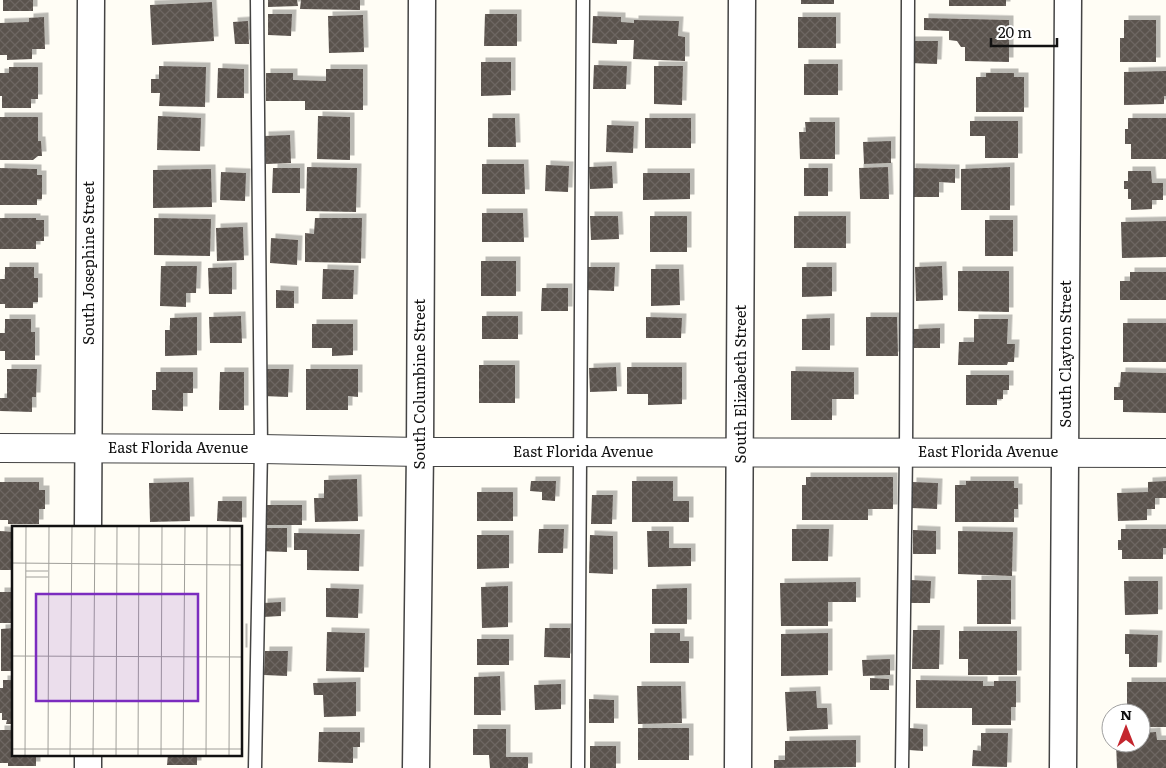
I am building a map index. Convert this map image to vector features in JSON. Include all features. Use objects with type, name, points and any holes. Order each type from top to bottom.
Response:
[{"type":"street","name":"South Josephine Street","points":[[88,526],[91,0]]},
{"type":"street","name":"South Columbine Street","points":[[416,768],[420,452],[422,0]]},
{"type":"street","name":"South Elizabeth Street","points":[[738,768],[742,0]]},
{"type":"street","name":"South Clayton Street","points":[[1063,768],[1068,0]]},
{"type":"street","name":"East Florida Avenue","points":[[0,448],[260,448],[420,452],[1166,453]]},
{"type":"lane","points":[[255,768],[260,448],[258,0]]},
{"type":"lane","points":[[578,768],[583,0]]},
{"type":"lane","points":[[902,768],[906,452],[908,0]]},
{"type":"building","points":[[3,0],[33,0],[33,11],[3,11]]},
{"type":"building","points":[[268,0],[297,0],[298,6],[268,7]]},
{"type":"building","points":[[301,0],[360,0],[360,10],[300,9]]},
{"type":"building","points":[[801,0],[834,0],[834,4],[801,4]]},
{"type":"building","points":[[949,0],[1006,0],[1006,6],[949,6]]},
{"type":"building","points":[[212,2],[214,41],[152,45],[150,5]]},
{"type":"building","points":[[268,14],[292,14],[291,36],[268,35]]},
{"type":"building","points":[[485,14],[517,14],[517,46],[484,46]]},
{"type":"building","points":[[363,15],[364,52],[329,53],[328,16]]},
{"type":"building","points":[[593,16],[621,17],[621,22],[634,23],[634,20],[679,21],[678,36],[685,37],[685,61],[633,59],[634,40],[617,40],[617,44],[592,43]]},
{"type":"building","points":[[44,17],[45,49],[32,49],[32,59],[7,60],[7,55],[0,55],[0,23],[29,22],[29,18]]},
{"type":"building","points":[[798,17],[836,17],[836,48],[798,48]]},
{"type":"building","points":[[924,18],[1009,20],[1009,62],[965,61],[965,47],[961,47],[957,41],[949,40],[949,31],[924,30]]},
{"type":"building","points":[[1124,20],[1156,20],[1156,62],[1120,62],[1120,38],[1124,38]]},
{"type":"building","points":[[248,21],[249,44],[235,44],[233,22]]},
{"type":"building","points":[[910,41],[938,41],[937,64],[909,63]]},
{"type":"building","points":[[481,62],[511,62],[511,95],[481,96]]},
{"type":"building","points":[[804,64],[838,64],[838,95],[804,95]]},
{"type":"building","points":[[594,65],[627,66],[626,89],[593,89]]},
{"type":"building","points":[[159,66],[206,67],[205,107],[159,106],[160,93],[151,93],[151,79],[159,79]]},
{"type":"building","points":[[654,66],[683,66],[682,105],[654,104]]},
{"type":"building","points":[[9,67],[38,67],[38,99],[31,99],[31,108],[2,108],[0,73],[9,73]]},
{"type":"building","points":[[218,68],[244,69],[244,98],[217,98]]},
{"type":"building","points":[[326,69],[363,69],[363,110],[305,110],[305,101],[266,101],[266,73],[293,73],[293,80],[326,81]]},
{"type":"building","points":[[1166,71],[1166,96],[1164,96],[1164,104],[1124,105],[1124,72]]},
{"type":"building","points":[[986,73],[1014,73],[1014,77],[1024,77],[1024,112],[976,112],[976,77],[986,77]]},
{"type":"building","points":[[158,116],[201,118],[200,151],[157,150]]},
{"type":"building","points":[[318,116],[350,117],[350,160],[317,159]]},
{"type":"building","points":[[0,117],[38,117],[38,141],[41,141],[42,156],[38,156],[33,160],[0,160]]},
{"type":"building","points":[[488,118],[515,118],[516,147],[488,147]]},
{"type":"building","points":[[645,118],[691,118],[691,148],[645,148]]},
{"type":"building","points":[[1128,118],[1166,118],[1166,159],[1131,159],[1131,144],[1125,144],[1125,129],[1128,129]]},
{"type":"building","points":[[970,121],[1018,121],[1018,158],[985,158],[985,136],[970,136]]},
{"type":"building","points":[[805,122],[835,122],[835,159],[800,159],[799,132],[806,132]]},
{"type":"building","points":[[607,125],[634,126],[633,153],[606,152]]},
{"type":"building","points":[[290,135],[291,163],[266,164],[264,136]]},
{"type":"building","points":[[891,141],[891,163],[864,164],[863,142]]},
{"type":"building","points":[[482,164],[524,164],[525,194],[482,194]]},
{"type":"building","points":[[546,165],[569,166],[568,192],[545,191]]},
{"type":"building","points":[[612,166],[613,188],[590,189],[589,167]]},
{"type":"building","points":[[307,167],[357,168],[356,212],[306,211]]},
{"type":"building","points":[[888,167],[889,199],[860,199],[859,168]]},
{"type":"building","points":[[1010,167],[1010,210],[961,210],[961,169]]},
{"type":"building","points":[[0,168],[37,169],[37,175],[42,175],[42,199],[37,199],[37,205],[0,205]]},
{"type":"building","points":[[273,168],[300,168],[300,193],[272,193]]},
{"type":"building","points":[[804,168],[828,168],[828,196],[804,196]]},
{"type":"building","points":[[911,168],[955,169],[955,183],[939,182],[939,197],[910,197]]},
{"type":"building","points":[[211,169],[212,207],[153,208],[153,170]]},
{"type":"building","points":[[1128,171],[1151,171],[1152,183],[1163,183],[1163,200],[1152,200],[1152,209],[1131,210],[1131,199],[1128,199],[1128,189],[1124,189],[1124,181],[1128,181]]},
{"type":"building","points":[[221,172],[246,173],[245,201],[220,200]]},
{"type":"building","points":[[643,173],[690,173],[690,199],[643,200]]},
{"type":"building","points":[[482,213],[523,213],[524,242],[482,242]]},
{"type":"building","points":[[590,216],[618,216],[619,239],[591,240]]},
{"type":"building","points":[[650,216],[687,216],[687,252],[650,252]]},
{"type":"building","points":[[794,216],[846,216],[846,248],[794,248]]},
{"type":"building","points":[[0,218],[36,218],[36,220],[44,220],[44,241],[36,241],[36,249],[0,249]]},
{"type":"building","points":[[154,218],[211,219],[210,256],[154,255]]},
{"type":"building","points":[[315,218],[362,218],[361,263],[305,262],[305,233],[314,234]]},
{"type":"building","points":[[985,220],[1013,220],[1013,256],[985,256]]},
{"type":"building","points":[[1166,221],[1166,257],[1122,258],[1121,222]]},
{"type":"building","points":[[243,227],[244,260],[217,261],[216,228]]},
{"type":"building","points":[[271,238],[298,240],[297,265],[270,263]]},
{"type":"building","points":[[481,261],[516,261],[516,296],[481,296]]},
{"type":"building","points":[[161,266],[197,266],[196,293],[186,293],[186,307],[160,306]]},
{"type":"building","points":[[942,266],[943,300],[916,301],[915,267]]},
{"type":"building","points":[[5,267],[34,267],[34,278],[38,278],[38,302],[33,302],[33,308],[5,308],[5,304],[0,304],[0,279],[5,279]]},
{"type":"building","points":[[232,267],[232,294],[209,294],[208,268]]},
{"type":"building","points":[[586,267],[615,267],[614,291],[586,290]]},
{"type":"building","points":[[802,267],[832,267],[832,296],[802,297]]},
{"type":"building","points":[[323,269],[354,270],[353,299],[322,299]]},
{"type":"building","points":[[651,269],[679,269],[680,305],[651,306]]},
{"type":"building","points":[[958,271],[1009,271],[1009,312],[958,311]]},
{"type":"building","points":[[1130,272],[1166,272],[1166,300],[1120,300],[1120,281],[1130,281]]},
{"type":"building","points":[[542,288],[568,288],[568,311],[541,311]]},
{"type":"building","points":[[276,290],[294,291],[294,308],[276,308]]},
{"type":"building","points":[[241,316],[242,343],[210,343],[209,317]]},
{"type":"building","points":[[482,316],[518,316],[518,339],[482,339]]},
{"type":"building","points":[[197,317],[197,355],[165,356],[165,330],[170,330],[170,318]]},
{"type":"building","points":[[646,317],[682,318],[681,338],[646,338]]},
{"type":"building","points":[[866,317],[897,317],[898,356],[866,356]]},
{"type":"building","points":[[830,318],[830,350],[802,350],[802,319]]},
{"type":"building","points":[[5,319],[31,319],[31,332],[35,332],[35,360],[5,360],[5,351],[0,351],[0,333],[5,333]]},
{"type":"building","points":[[974,319],[1008,319],[1007,344],[1015,344],[1014,362],[1008,362],[1007,365],[958,365],[959,342],[974,342]]},
{"type":"building","points":[[1123,323],[1166,323],[1166,362],[1123,362]]},
{"type":"building","points":[[312,324],[353,324],[353,355],[332,356],[332,348],[312,348]]},
{"type":"building","points":[[940,328],[940,348],[914,348],[914,329]]},
{"type":"building","points":[[479,365],[515,365],[515,403],[479,403]]},
{"type":"building","points":[[616,367],[617,391],[590,392],[589,368]]},
{"type":"building","points":[[627,367],[682,367],[682,404],[648,405],[648,394],[627,394]]},
{"type":"building","points":[[7,369],[37,369],[36,397],[32,397],[32,412],[0,411],[0,398],[7,398]]},
{"type":"building","points":[[263,369],[289,369],[288,397],[263,396]]},
{"type":"building","points":[[306,369],[358,369],[358,397],[348,396],[348,410],[306,410]]},
{"type":"building","points":[[791,371],[854,372],[854,399],[832,399],[832,420],[791,420]]},
{"type":"building","points":[[156,372],[193,372],[193,393],[183,393],[183,411],[152,410],[152,390],[156,390]]},
{"type":"building","points":[[220,372],[244,372],[244,410],[219,410]]},
{"type":"building","points":[[1121,372],[1166,373],[1166,413],[1123,412],[1123,400],[1114,400],[1114,387],[1120,387]]},
{"type":"building","points":[[966,375],[1009,375],[1009,390],[1003,390],[1003,399],[997,399],[997,405],[966,405]]},
{"type":"building","points":[[806,477],[893,477],[893,509],[868,509],[868,520],[802,520],[802,485],[806,485]]},
{"type":"building","points":[[357,479],[358,521],[315,522],[314,498],[324,498],[324,480]]},
{"type":"building","points":[[531,481],[556,481],[555,501],[542,500],[542,492],[530,491]]},
{"type":"building","points":[[632,481],[673,481],[673,501],[689,501],[689,522],[632,522]]},
{"type":"building","points":[[966,481],[1014,481],[1014,488],[1018,488],[1018,509],[1014,509],[1014,522],[955,522],[955,485],[966,485]]},
{"type":"building","points":[[1166,481],[1166,498],[1155,498],[1155,509],[1147,509],[1147,520],[1118,521],[1117,493],[1148,492],[1148,482]]},
{"type":"building","points":[[0,482],[39,482],[39,490],[45,490],[45,509],[39,509],[39,524],[8,524],[8,520],[0,520]]},
{"type":"building","points":[[189,482],[190,521],[150,522],[149,483]]},
{"type":"building","points":[[912,482],[938,483],[937,509],[911,508]]},
{"type":"building","points":[[477,492],[513,492],[513,521],[477,521]]},
{"type":"building","points":[[592,495],[613,495],[612,524],[591,524]]},
{"type":"building","points":[[218,501],[242,501],[242,522],[217,521]]},
{"type":"building","points":[[266,505],[302,505],[302,525],[266,525]]},
{"type":"building","points":[[260,528],[287,528],[287,552],[259,551]]},
{"type":"building","points":[[539,529],[564,529],[563,553],[538,553]]},
{"type":"building","points":[[792,529],[829,529],[828,561],[792,561]]},
{"type":"building","points":[[1121,529],[1166,529],[1166,548],[1163,548],[1163,559],[1122,559],[1122,550],[1118,550],[1118,540],[1121,540]]},
{"type":"building","points":[[913,530],[936,531],[936,554],[913,554]]},
{"type":"building","points":[[0,531],[12,532],[12,570],[0,570]]},
{"type":"building","points":[[647,531],[669,531],[669,548],[691,548],[691,566],[648,567]]},
{"type":"building","points":[[958,531],[1013,532],[1012,576],[958,574]]},
{"type":"building","points":[[294,533],[360,534],[359,571],[307,570],[307,550],[294,550]]},
{"type":"building","points":[[477,535],[509,535],[509,568],[477,569]]},
{"type":"building","points":[[590,535],[613,536],[613,574],[589,573]]},
{"type":"building","points":[[910,580],[931,581],[930,603],[910,603]]},
{"type":"building","points":[[977,580],[1011,580],[1011,624],[977,624]]},
{"type":"building","points":[[1124,581],[1158,581],[1158,614],[1125,615]]},
{"type":"building","points":[[856,582],[856,602],[828,602],[828,626],[781,626],[780,583]]},
{"type":"building","points":[[508,586],[508,627],[482,628],[481,587]]},
{"type":"building","points":[[326,588],[359,589],[358,618],[326,617]]},
{"type":"building","points":[[687,588],[687,624],[652,624],[652,589]]},
{"type":"building","points":[[0,592],[12,592],[12,623],[0,623]]},
{"type":"building","points":[[281,602],[281,616],[263,617],[263,603]]},
{"type":"building","points":[[12,628],[12,671],[1,671],[1,629]]},
{"type":"building","points":[[242,628],[243,628],[242,652]]},
{"type":"building","points":[[545,628],[570,628],[570,658],[544,657]]},
{"type":"building","points":[[913,630],[940,630],[939,669],[912,669]]},
{"type":"building","points":[[959,631],[1017,631],[1017,675],[968,675],[968,659],[959,659]]},
{"type":"building","points":[[327,632],[365,633],[364,672],[326,671]]},
{"type":"building","points":[[650,633],[680,633],[680,641],[689,641],[689,663],[650,663]]},
{"type":"building","points":[[828,633],[828,675],[781,676],[781,634]]},
{"type":"building","points":[[1125,634],[1158,635],[1157,667],[1129,667],[1129,654],[1125,654]]},
{"type":"building","points":[[477,639],[509,639],[509,665],[477,665]]},
{"type":"building","points":[[265,651],[288,651],[287,676],[264,675]]},
{"type":"building","points":[[890,659],[890,675],[863,676],[862,660]]},
{"type":"building","points":[[500,676],[501,715],[474,715],[474,677]]},
{"type":"building","points":[[870,678],[889,679],[889,690],[870,690]]},
{"type":"building","points":[[3,680],[12,680],[12,724],[6,724],[7,720],[2,720],[2,713],[0,713],[0,688],[3,688]]},
{"type":"building","points":[[916,680],[983,681],[983,686],[994,686],[994,681],[1016,681],[1016,707],[1011,707],[1011,725],[972,725],[972,708],[916,708]]},
{"type":"building","points":[[356,682],[356,716],[324,717],[323,695],[314,695],[313,683]]},
{"type":"building","points":[[1127,682],[1166,682],[1166,727],[1151,727],[1151,703],[1127,703]]},
{"type":"building","points":[[561,684],[561,709],[535,710],[534,685]]},
{"type":"building","points":[[637,686],[681,686],[682,723],[638,724]]},
{"type":"building","points":[[816,691],[817,708],[827,708],[828,729],[787,731],[785,692]]},
{"type":"building","points":[[589,699],[614,700],[614,723],[589,723]]},
{"type":"building","points":[[638,728],[689,728],[689,760],[638,760]]},
{"type":"building","points":[[909,728],[923,729],[923,751],[909,750]]},
{"type":"building","points":[[473,729],[506,729],[506,757],[528,757],[528,768],[490,768],[489,755],[473,755]]},
{"type":"building","points":[[0,730],[12,730],[12,756],[36,756],[36,766],[8,766],[8,763],[0,763]]},
{"type":"building","points":[[319,732],[360,732],[360,747],[353,747],[353,763],[318,762]]},
{"type":"building","points":[[1151,732],[1156,732],[1157,740],[1166,740],[1166,768],[1117,768],[1116,753],[1151,753]]},
{"type":"building","points":[[981,733],[1008,733],[1007,767],[972,766],[973,750],[981,751]]},
{"type":"building","points":[[856,740],[856,767],[774,768],[774,760],[785,760],[785,741]]},
{"type":"building","points":[[590,746],[616,746],[616,768],[590,768]]},
{"type":"building","points":[[168,756],[197,756],[197,765],[167,765]]}]
